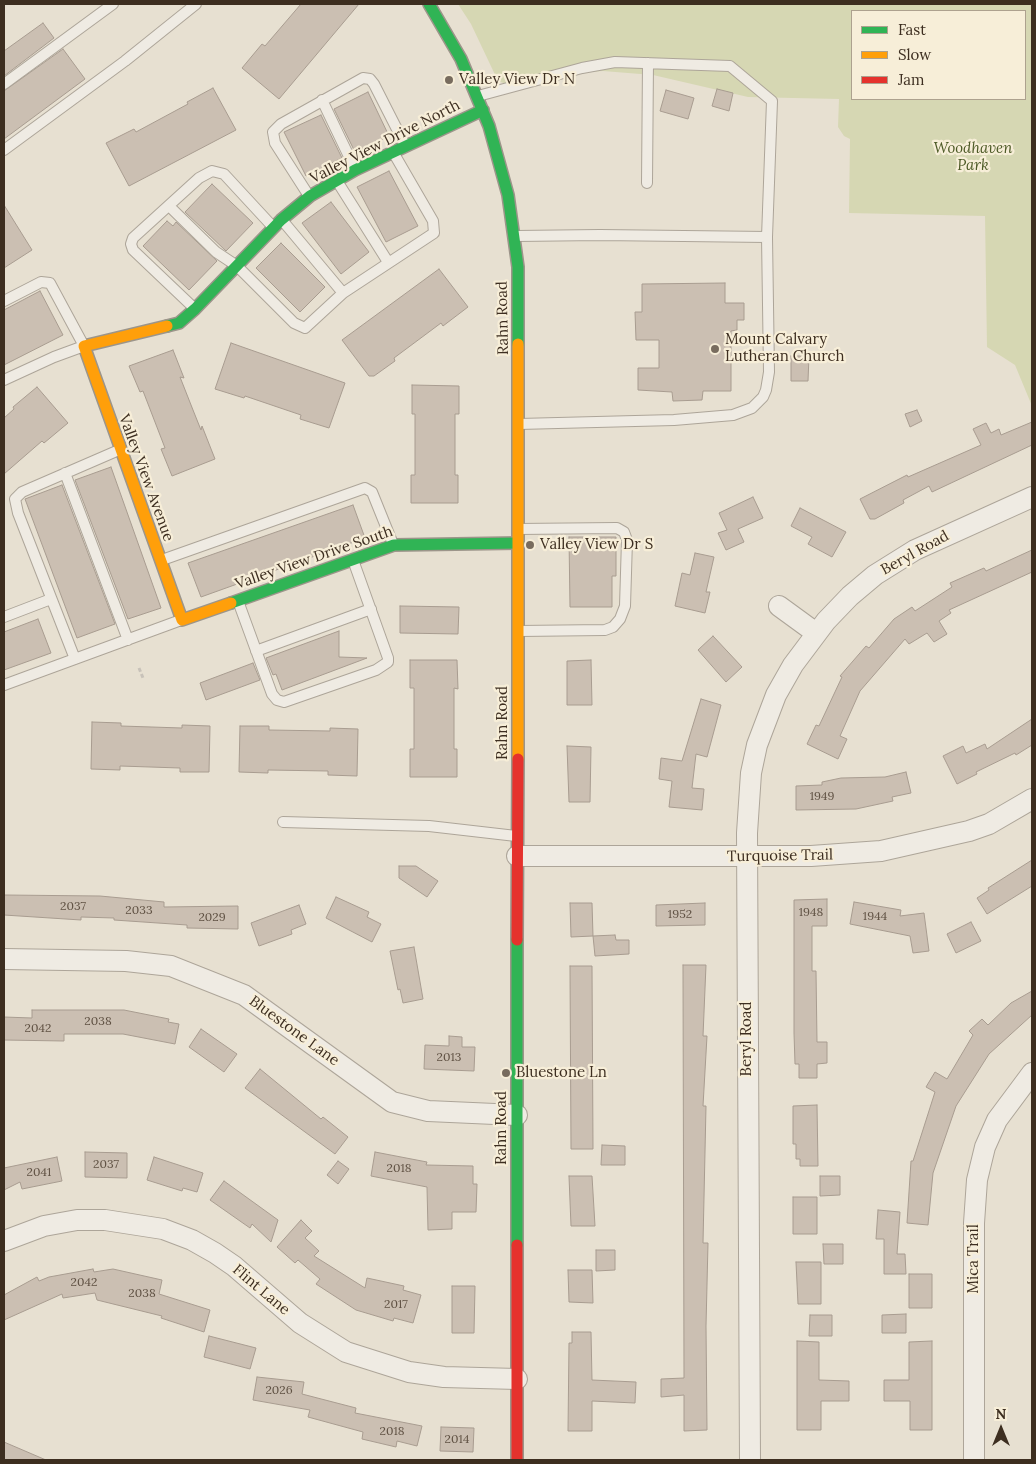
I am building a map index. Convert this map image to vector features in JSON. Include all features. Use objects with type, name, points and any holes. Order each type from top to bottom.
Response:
[{"type":"street","name":"Rahn Road","points":[[429,4],[452,42],[478,96],[500,161],[515,236],[519,300],[517,1460]]},
{"type":"street","name":"Valley View Drive North","points":[[84,346],[170,326],[185,319],[277,224],[310,196],[336,180],[405,145],[483,110]]},
{"type":"street","name":"Valley View Avenue","points":[[84,346],[182,620]]},
{"type":"street","name":"Beryl Road","points":[[750,1460],[746,856],[751,773],[760,736],[784,680],[816,633],[837,608],[862,584],[902,557],[929,542],[1032,497]]},
{"type":"street","name":"Valley View Drive South","points":[[182,620],[394,545],[518,542]]},
{"type":"street","points":[[778,606],[816,633]]},
{"type":"street","name":"Turquoise Trail","points":[[517,846],[746,856],[860,854],[922,844],[989,824],[1032,799]]},
{"type":"street","name":"Bluestone Lane","points":[[4,959],[126,961],[171,966],[244,995],[392,1102],[428,1110],[517,1115]]},
{"type":"street","name":"Mica Trail","points":[[974,1460],[974,1224],[977,1180],[985,1147],[997,1120],[1032,1073]]},
{"type":"street","name":"Flint Lane","points":[[4,1241],[44,1226],[77,1220],[106,1220],[163,1229],[192,1240],[234,1266],[300,1323],[346,1352],[409,1372],[444,1377],[517,1379]]},
{"type":"lane","points":[[4,84],[113,4]]},
{"type":"lane","points":[[4,150],[111,72],[196,4]]},
{"type":"lane","points":[[478,96],[582,68],[615,62],[730,66],[772,101],[767,238],[769,372],[766,390],[758,403],[733,416],[703,419],[518,424]]},
{"type":"lane","points":[[647,183],[648,63]]},
{"type":"lane","points":[[310,196],[272,135],[275,128],[322,100],[363,78],[370,79],[405,145]]},
{"type":"lane","points":[[322,100],[356,170]]},
{"type":"lane","points":[[168,206],[216,252],[237,266],[302,329],[310,324],[343,293],[388,262],[429,238],[435,230],[433,221],[393,151]]},
{"type":"lane","points":[[195,309],[132,247],[133,238],[202,175],[216,171],[224,174],[277,224],[343,293]]},
{"type":"lane","points":[[336,180],[388,262]]},
{"type":"lane","points":[[515,236],[600,235],[767,238]]},
{"type":"lane","points":[[4,301],[41,282],[50,283],[84,346],[54,357],[4,380]]},
{"type":"lane","points":[[75,659],[18,513],[15,499],[22,492],[120,450]]},
{"type":"lane","points":[[65,474],[128,640]]},
{"type":"lane","points":[[161,560],[365,488],[372,492],[376,499],[394,545]]},
{"type":"lane","points":[[518,529],[616,528],[624,532],[627,540],[625,606],[620,619],[613,627],[605,630],[518,630]]},
{"type":"lane","points":[[238,600],[272,694],[280,702],[376,670],[389,660],[353,559]]},
{"type":"lane","points":[[4,617],[52,599]]},
{"type":"lane","points":[[256,651],[371,609]]},
{"type":"lane","points":[[4,685],[182,620]]},
{"type":"lane","points":[[283,822],[429,826],[517,846]]},
{"type":"path","points":[[139,668],[143,678]]},
{"type":"green space","name":"Woodhaven Park","points":[[458,4],[1032,4],[1032,406],[1015,365],[987,347],[985,216],[849,213],[850,139],[844,136],[838,127],[839,99],[748,97],[653,75],[603,71],[572,73],[509,85],[498,81],[471,24]]},
{"type":"building","points":[[301,4],[359,4],[279,99],[242,68],[262,44],[265,46]]},
{"type":"building","points":[[43,23],[54,38],[4,76],[4,51]]},
{"type":"building","points":[[63,49],[85,79],[4,139],[4,91]]},
{"type":"building","points":[[213,88],[236,130],[129,186],[106,143],[134,129],[136,132]]},
{"type":"building","points":[[717,89],[733,93],[729,111],[712,106]]},
{"type":"building","points":[[666,90],[694,98],[688,119],[660,111]]},
{"type":"building","points":[[368,92],[389,136],[355,152],[334,109]]},
{"type":"building","points":[[321,115],[342,158],[306,176],[284,132]]},
{"type":"building","points":[[389,171],[418,226],[386,242],[357,187]]},
{"type":"building","points":[[212,184],[253,223],[226,251],[185,212]]},
{"type":"building","points":[[331,202],[369,252],[341,274],[302,223]]},
{"type":"building","points":[[4,205],[32,250],[4,268]]},
{"type":"building","points":[[167,221],[173,226],[176,222],[217,261],[189,290],[143,246]]},
{"type":"building","points":[[281,243],[325,287],[300,312],[256,268]]},
{"type":"building","points":[[439,269],[468,307],[443,326],[441,323],[394,358],[395,361],[374,376],[369,376],[342,340]]},
{"type":"building","name":"Mount Calvary Lutheran Church","points":[[725,283],[725,303],[744,303],[744,320],[737,320],[737,330],[731,331],[731,391],[703,391],[702,400],[673,401],[672,392],[638,390],[638,368],[659,368],[659,340],[636,340],[635,312],[642,312],[642,284]]},
{"type":"building","points":[[40,291],[63,335],[4,365],[4,310]]},
{"type":"building","points":[[231,343],[345,383],[329,428],[300,419],[301,415],[245,396],[244,398],[215,389]]},
{"type":"building","points":[[173,350],[184,378],[180,377],[215,459],[172,476],[161,449],[165,448],[143,391],[140,392],[129,366]]},
{"type":"building","points":[[791,356],[809,356],[808,381],[791,381]]},
{"type":"building","points":[[412,385],[459,386],[459,414],[455,414],[455,475],[458,475],[458,503],[411,503],[411,475],[415,475],[415,414],[412,414]]},
{"type":"building","points":[[37,387],[68,423],[44,443],[42,441],[4,474],[4,418],[14,409],[13,407]]},
{"type":"building","points":[[917,410],[922,421],[910,427],[905,414]]},
{"type":"building","points":[[1032,422],[1032,445],[932,492],[929,486],[903,500],[904,503],[875,519],[870,519],[860,499],[907,475],[908,477],[981,445],[973,429],[986,423],[991,433],[999,429],[1001,435]]},
{"type":"building","points":[[111,467],[161,608],[128,619],[75,480]]},
{"type":"building","points":[[62,485],[115,624],[77,638],[25,499]]},
{"type":"building","points":[[753,497],[763,518],[738,529],[744,542],[726,550],[718,533],[727,530],[719,513]]},
{"type":"building","points":[[353,505],[365,538],[201,597],[188,563]]},
{"type":"building","points":[[800,508],[846,532],[832,557],[808,544],[812,537],[791,526]]},
{"type":"building","points":[[569,537],[616,537],[616,576],[612,576],[612,607],[570,607]]},
{"type":"building","points":[[1032,550],[1032,572],[949,610],[951,613],[939,621],[947,634],[934,642],[927,633],[909,644],[905,639],[860,691],[840,736],[847,739],[838,759],[807,744],[816,725],[819,726],[842,677],[840,676],[866,646],[869,648],[894,619],[912,607],[915,611],[952,587],[950,583],[984,568],[986,571]]},
{"type":"building","points":[[695,553],[714,557],[706,592],[710,592],[705,613],[675,606],[682,573],[690,575]]},
{"type":"building","points":[[400,606],[459,607],[458,634],[400,633]]},
{"type":"building","points":[[38,619],[51,653],[4,670],[4,632]]},
{"type":"building","points":[[339,631],[339,657],[367,658],[282,690],[276,674],[273,675],[266,658]]},
{"type":"building","points":[[713,636],[742,667],[726,682],[698,650]]},
{"type":"building","points":[[410,660],[457,660],[458,689],[454,688],[454,749],[457,749],[457,777],[410,777],[410,749],[414,749],[414,688],[410,688]]},
{"type":"building","points":[[591,660],[592,705],[567,705],[567,661]]},
{"type":"building","points":[[253,663],[260,680],[206,700],[200,683]]},
{"type":"building","points":[[701,699],[721,705],[707,757],[696,754],[692,788],[704,789],[702,810],[669,807],[672,781],[659,779],[661,758],[682,761]]},
{"type":"building","points":[[1032,719],[1032,745],[1016,755],[1015,753],[976,772],[977,774],[957,784],[943,756],[963,746],[966,753],[985,744],[987,749]]},
{"type":"building","points":[[92,722],[121,723],[121,726],[182,728],[182,725],[210,726],[209,772],[180,772],[180,768],[120,766],[120,770],[91,769]]},
{"type":"building","points":[[240,726],[269,726],[269,730],[330,731],[330,728],[358,729],[357,776],[328,775],[328,771],[268,770],[268,773],[239,772]]},
{"type":"building","points":[[567,746],[591,747],[590,802],[569,802]]},
{"type":"building","points":[[906,772],[911,793],[892,797],[893,801],[856,809],[796,810],[796,786],[822,785],[822,782],[841,778],[885,777]]},
{"type":"building","points":[[1032,860],[1032,886],[987,914],[977,898],[989,890],[988,888]]},
{"type":"building","points":[[399,866],[416,866],[438,881],[427,897],[399,878]]},
{"type":"building","points":[[4,895],[100,896],[164,902],[164,907],[238,906],[238,929],[187,928],[187,925],[114,920],[114,918],[81,917],[81,920],[4,915]]},
{"type":"building","points":[[336,897],[369,912],[367,917],[381,924],[372,942],[326,918]]},
{"type":"building","points":[[827,899],[827,926],[812,926],[812,971],[816,971],[817,1042],[827,1042],[827,1063],[817,1064],[817,1078],[799,1078],[799,1064],[795,1064],[794,1033],[794,900]]},
{"type":"building","points":[[854,902],[901,910],[900,916],[924,913],[929,951],[913,953],[910,936],[850,924]]},
{"type":"building","points":[[570,903],[592,903],[593,936],[571,937]]},
{"type":"building","points":[[705,903],[705,925],[656,926],[656,905]]},
{"type":"building","points":[[299,905],[306,924],[291,930],[292,934],[259,946],[251,923]]},
{"type":"building","points":[[971,922],[981,941],[956,953],[947,934]]},
{"type":"building","points":[[615,935],[616,940],[629,940],[629,954],[595,956],[593,936]]},
{"type":"building","points":[[414,947],[423,999],[403,1003],[400,989],[398,990],[390,951]]},
{"type":"building","points":[[683,965],[706,965],[703,1036],[707,1036],[703,1106],[706,1106],[703,1243],[708,1243],[706,1326],[707,1430],[684,1431],[684,1395],[661,1397],[661,1379],[684,1378]]},
{"type":"building","points":[[570,966],[592,966],[593,1149],[571,1149]]},
{"type":"building","points":[[1032,991],[1032,1015],[989,1054],[956,1106],[933,1173],[928,1225],[907,1223],[911,1161],[913,1161],[935,1092],[926,1087],[935,1072],[947,1079],[973,1035],[969,1031],[982,1019],[988,1025],[1011,1003]]},
{"type":"building","points":[[32,1010],[124,1010],[169,1019],[168,1022],[179,1024],[175,1044],[123,1034],[64,1034],[64,1041],[4,1040],[4,1017],[32,1018]]},
{"type":"building","points":[[201,1029],[237,1054],[224,1072],[189,1047]]},
{"type":"building","points":[[449,1036],[462,1037],[462,1047],[475,1047],[474,1071],[424,1069],[425,1045],[449,1046]]},
{"type":"building","points":[[260,1069],[321,1119],[323,1117],[348,1137],[335,1154],[245,1088]]},
{"type":"building","points":[[817,1105],[818,1166],[800,1166],[800,1159],[796,1159],[796,1144],[793,1144],[793,1106]]},
{"type":"building","points":[[602,1145],[625,1146],[625,1165],[601,1165]]},
{"type":"building","points":[[85,1152],[127,1153],[127,1178],[85,1177]]},
{"type":"building","points":[[375,1152],[427,1162],[426,1165],[473,1166],[473,1184],[477,1184],[476,1212],[452,1212],[452,1229],[428,1230],[427,1187],[371,1176]]},
{"type":"building","points":[[57,1157],[62,1181],[22,1189],[20,1182],[4,1190],[4,1168]]},
{"type":"building","points":[[154,1157],[203,1173],[197,1192],[183,1188],[182,1191],[147,1180]]},
{"type":"building","points":[[338,1161],[349,1169],[338,1184],[327,1175]]},
{"type":"building","points":[[569,1176],[592,1176],[595,1226],[571,1226]]},
{"type":"building","points":[[820,1176],[840,1176],[840,1195],[820,1196]]},
{"type":"building","points":[[224,1181],[278,1220],[271,1242],[252,1224],[250,1228],[210,1200]]},
{"type":"building","points":[[793,1197],[817,1197],[817,1234],[793,1234]]},
{"type":"building","points":[[878,1210],[900,1212],[897,1254],[905,1254],[906,1274],[884,1274],[884,1239],[876,1239]]},
{"type":"building","points":[[301,1220],[312,1231],[305,1238],[319,1251],[314,1256],[365,1288],[367,1278],[404,1286],[403,1290],[421,1295],[413,1323],[394,1318],[393,1321],[356,1310],[316,1284],[320,1279],[298,1260],[295,1263],[277,1247]]},
{"type":"building","points":[[823,1244],[843,1244],[843,1264],[824,1264]]},
{"type":"building","points":[[596,1250],[615,1250],[615,1270],[596,1271]]},
{"type":"building","points":[[796,1262],[821,1262],[821,1304],[798,1304]]},
{"type":"building","points":[[93,1269],[94,1272],[113,1269],[162,1280],[159,1294],[210,1310],[204,1332],[161,1318],[162,1316],[97,1300],[95,1293],[63,1298],[62,1294],[4,1320],[4,1295],[37,1277],[39,1281],[49,1277]]},
{"type":"building","points":[[568,1270],[592,1270],[593,1303],[569,1302]]},
{"type":"building","points":[[909,1274],[932,1274],[932,1308],[909,1308]]},
{"type":"building","points":[[452,1286],[475,1286],[474,1333],[452,1333]]},
{"type":"building","points":[[906,1314],[906,1333],[882,1333],[882,1315]]},
{"type":"building","points":[[810,1315],[832,1315],[832,1336],[809,1336]]},
{"type":"building","points":[[572,1332],[591,1332],[592,1380],[636,1382],[635,1403],[592,1401],[592,1431],[568,1431],[569,1343],[572,1343]]},
{"type":"building","points":[[209,1336],[256,1348],[250,1369],[204,1357]]},
{"type":"building","points":[[797,1341],[819,1342],[819,1380],[849,1381],[849,1401],[821,1401],[821,1430],[797,1430]]},
{"type":"building","points":[[932,1341],[932,1430],[910,1430],[910,1401],[884,1401],[884,1380],[909,1380],[909,1342]]},
{"type":"building","points":[[257,1377],[304,1382],[302,1394],[356,1408],[355,1413],[422,1426],[417,1446],[397,1441],[396,1447],[362,1439],[363,1432],[308,1417],[310,1410],[253,1400]]},
{"type":"building","points":[[441,1427],[474,1428],[473,1452],[440,1451]]},
{"type":"building","points":[[4,1442],[46,1460],[4,1460]]},
{"type":"traffic: fast","points":[[429,4],[461,59],[489,126],[508,195],[518,267],[518,344]]},
{"type":"traffic: fast","points":[[167,326],[179,323],[195,309],[281,220],[310,196],[355,170],[483,110]]},
{"type":"traffic: fast","points":[[231,603],[394,545],[518,543]]},
{"type":"traffic: fast","points":[[517,940],[517,1245]]},
{"type":"traffic: slow","points":[[167,326],[84,346],[182,620],[231,603]]},
{"type":"traffic: slow","points":[[518,344],[518,759]]},
{"type":"traffic: jam","points":[[517,940],[518,759]]},
{"type":"traffic: jam","points":[[517,1245],[517,1460]]},
{"type":"place","name":"Valley View Dr N","points":[[449,80]]},
{"type":"place","name":"Mount Calvary Lutheran Church","points":[[715,349]]},
{"type":"place","name":"Valley View Dr S","points":[[530,545]]},
{"type":"place","name":"Bluestone Ln","points":[[506,1073]]}]
